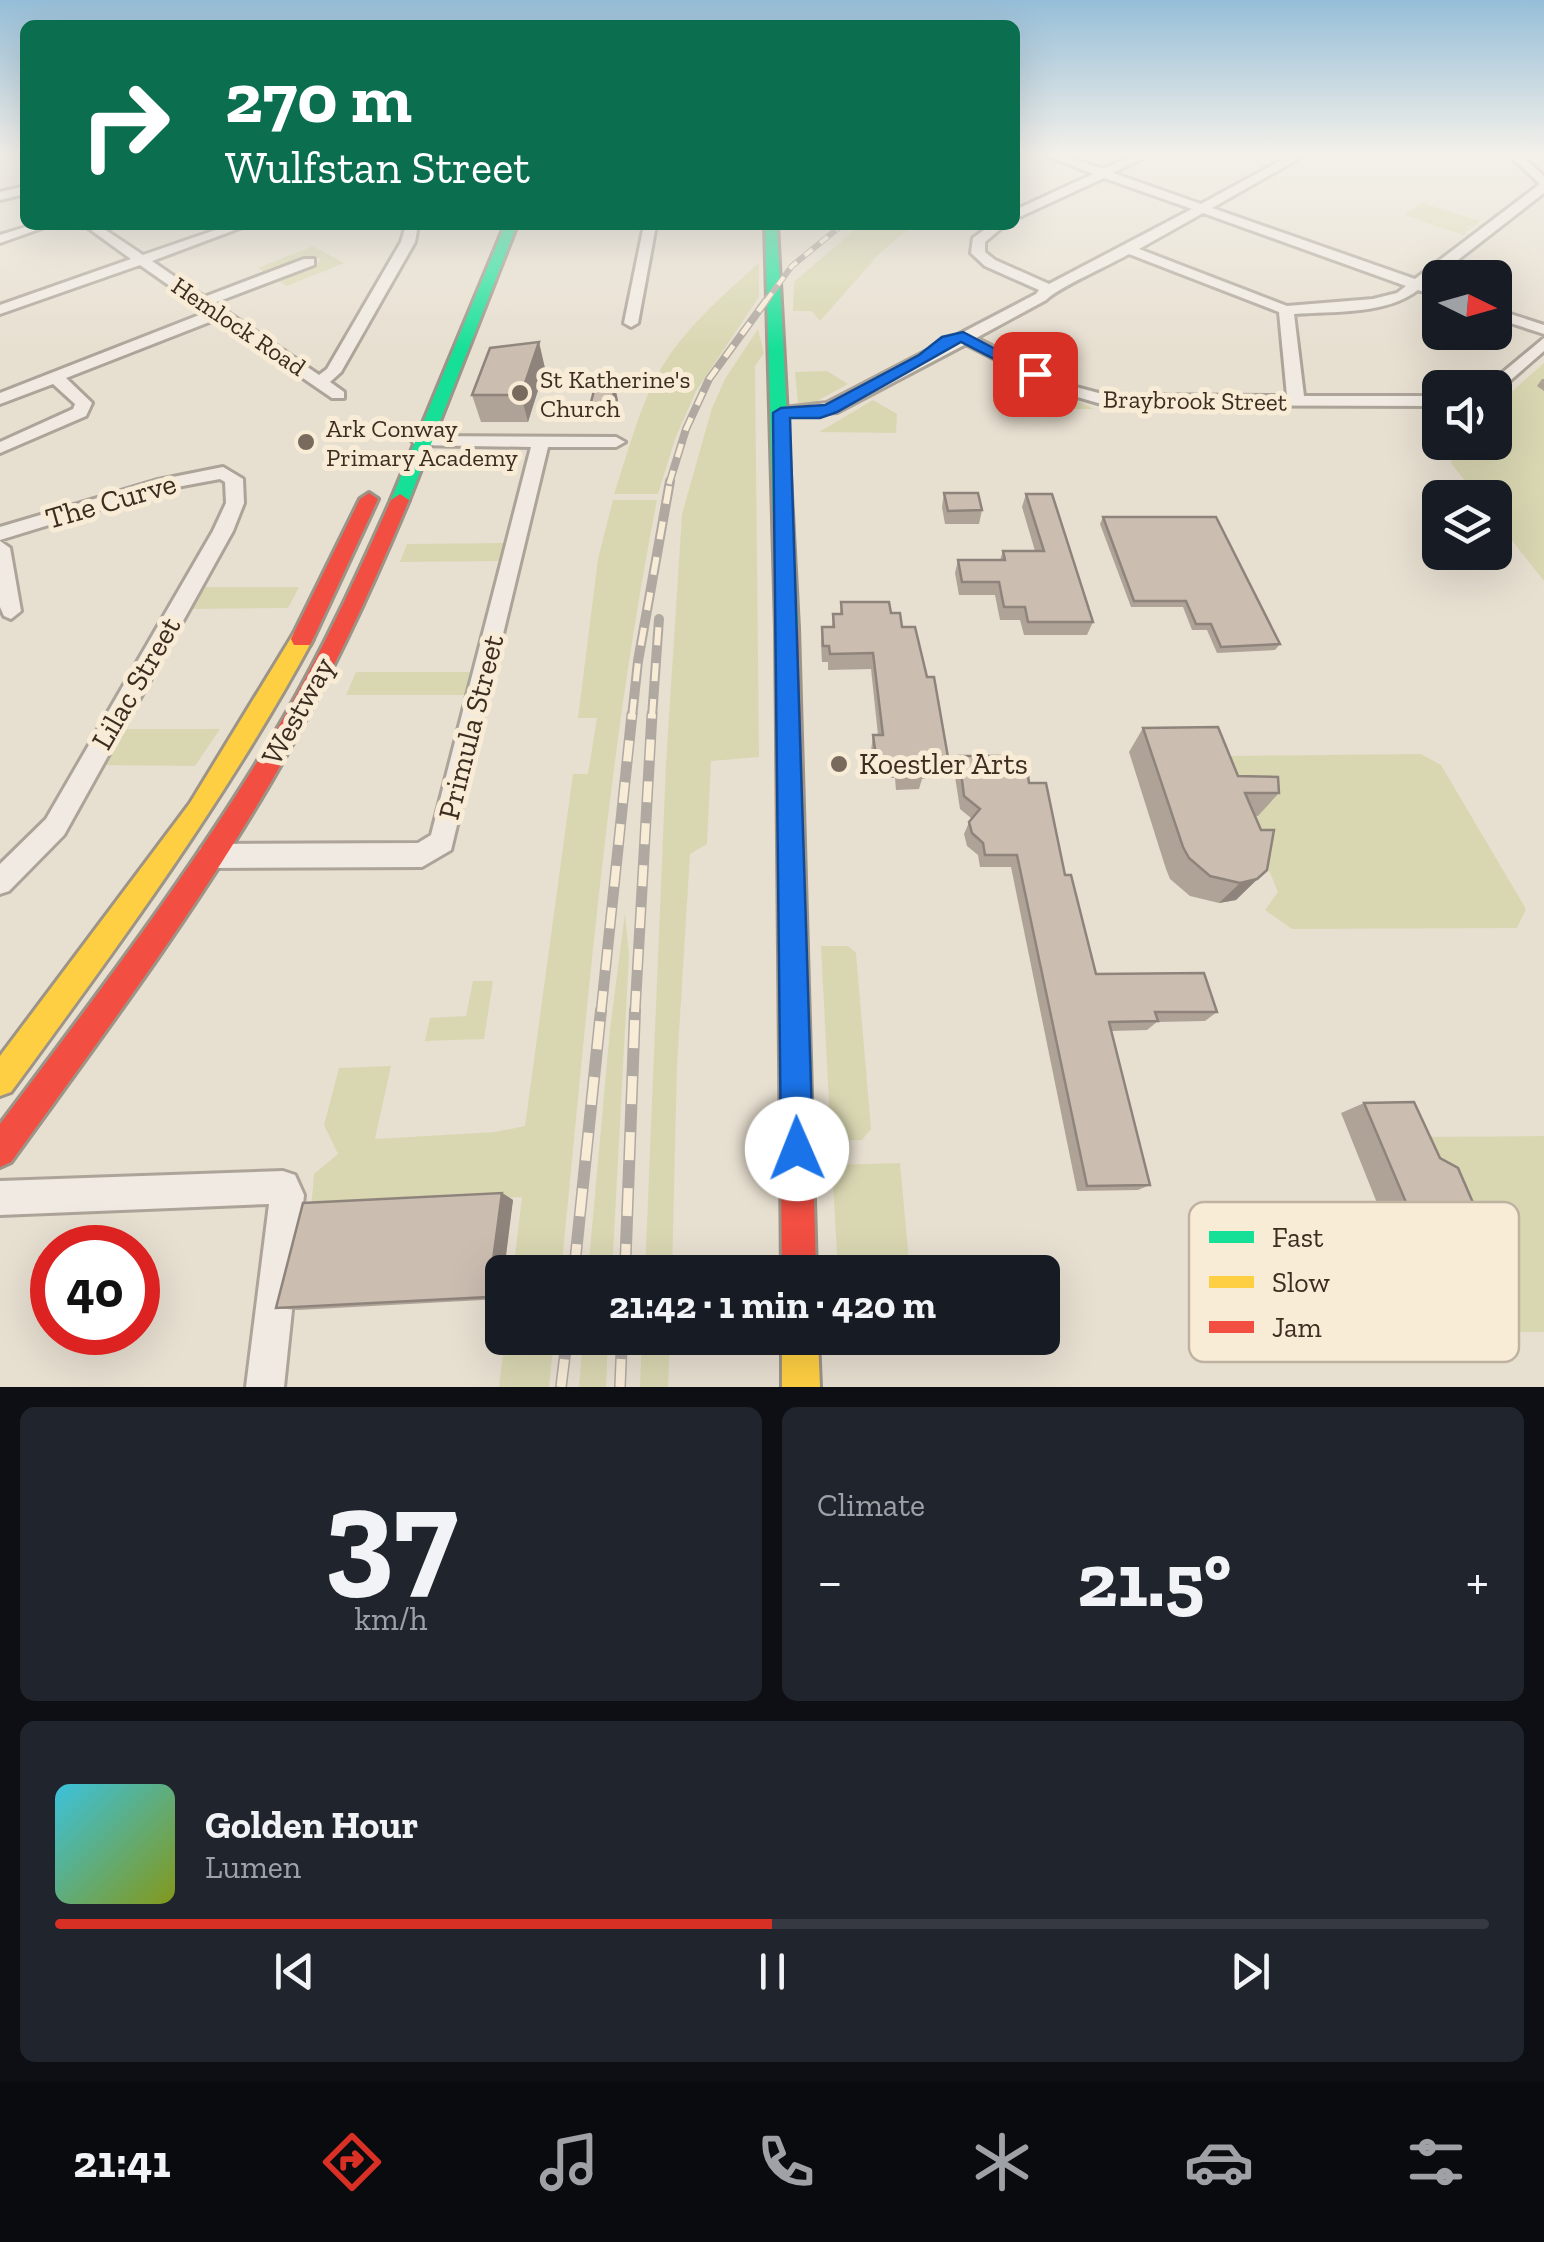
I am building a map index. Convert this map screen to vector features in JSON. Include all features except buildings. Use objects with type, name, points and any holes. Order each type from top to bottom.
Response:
[{"type":"main road","points":[[431,360],[489,230]]},
{"type":"main road","name":"Westway","points":[[0,1151],[210,856],[265,771],[335,644],[509,230]]},
{"type":"main road","points":[[771,230],[781,413],[799,1255]]},
{"type":"main road","name":"Westway","points":[[0,1080],[160,866],[245,741],[311,626],[378,479]]},
{"type":"main road","points":[[801,1355],[802,1387]]},
{"type":"street","points":[[781,413],[831,408],[924,358],[941,353],[963,337],[1040,298],[1048,289],[1184,220]]},
{"type":"street","points":[[1231,220],[1422,287]]},
{"type":"street","points":[[1127,249],[1286,310],[1392,300],[1501,220]]},
{"type":"street","points":[[0,239],[29,230]]},
{"type":"street","name":"Hemlock Road","points":[[97,230],[338,394]]},
{"type":"street","points":[[0,310],[228,230]]},
{"type":"street","points":[[320,382],[333,372],[408,242],[411,230]]},
{"type":"street","points":[[631,323],[649,230]]},
{"type":"street","points":[[992,230],[978,240],[978,252],[990,263],[1048,289]]},
{"type":"street","points":[[0,400],[310,262]]},
{"type":"street","points":[[1286,310],[1296,401]]},
{"type":"street","points":[[1512,319],[1544,330]]},
{"type":"street","name":"Braybrook Street","points":[[963,337],[1092,398],[1121,402],[1422,401]]},
{"type":"street","points":[[1512,373],[1544,343]]},
{"type":"street","points":[[0,448],[68,419],[83,408],[84,403],[56,377]]},
{"type":"street","points":[[421,441],[616,442]]},
{"type":"street","name":"Primula Street","points":[[210,856],[422,855],[442,842],[541,442]]},
{"type":"street","name":"The Curve","points":[[0,534],[164,484],[224,474]]},
{"type":"street","name":"Lilac Street","points":[[0,882],[55,827],[223,531],[236,495],[234,479],[224,474]]},
{"type":"street","points":[[0,548],[11,611]]},
{"type":"street","points":[[0,1198],[283,1187],[288,1194],[265,1387]]},
{"type":"shaded area","points":[[1418,220],[1480,221],[1473,227],[1465,226],[1470,229],[1463,235]]},
{"type":"shaded area","points":[[854,230],[907,230],[879,254],[820,321],[812,311],[793,311],[794,282]]},
{"type":"shaded area","points":[[313,246],[344,263],[287,286],[275,279],[317,265],[321,258],[306,258],[268,274],[258,268]]},
{"type":"shaded area","points":[[759,263],[759,297],[696,391],[675,439],[658,494],[614,494],[643,406],[665,362],[702,316]]},
{"type":"shaded area","points":[[758,329],[764,353],[755,366],[759,757],[711,761],[707,844],[690,854],[677,1066],[672,1255],[646,1255],[666,764],[682,514],[712,408],[725,379]]},
{"type":"shaded area","points":[[1544,363],[1544,581],[1512,541],[1512,480],[1464,480],[1451,463],[1512,460],[1512,392]]},
{"type":"shaded area","points":[[827,371],[848,384],[810,405],[798,403],[795,372]]},
{"type":"shaded area","points":[[1023,376],[1094,409],[1029,409],[1019,379]]},
{"type":"shaded area","points":[[873,400],[897,414],[896,433],[819,432]]},
{"type":"shaded area","points":[[613,500],[657,500],[612,788],[563,1255],[515,1255],[522,1197],[311,1210],[314,1174],[338,1154],[324,1125],[339,1068],[391,1066],[375,1139],[495,1132],[525,1126],[573,774],[588,774],[597,718],[578,718],[598,559]]},
{"type":"shaded area","points":[[504,543],[499,561],[400,562],[407,544]]},
{"type":"shaded area","points":[[204,587],[299,587],[288,608],[192,609]]},
{"type":"shaded area","points":[[356,672],[472,672],[466,695],[346,695]]},
{"type":"shaded area","points":[[122,729],[220,729],[195,766],[102,765]]},
{"type":"shaded area","points":[[1421,754],[1441,765],[1526,909],[1517,928],[1292,929],[1265,910],[1278,892],[1222,756]]},
{"type":"shaded area","points":[[625,913],[629,955],[613,1255],[590,1255]]},
{"type":"shaded area","points":[[821,946],[848,946],[856,953],[871,1129],[862,1140],[831,1141]]},
{"type":"shaded area","points":[[473,981],[493,981],[484,1039],[425,1041],[430,1018],[466,1016]]},
{"type":"shaded area","points":[[1544,1136],[1544,1332],[1519,1332],[1519,1202],[1448,1202],[1420,1137]]},
{"type":"shaded area","points":[[900,1163],[908,1255],[837,1255],[832,1165]]},
{"type":"shaded area","points":[[503,1355],[552,1355],[549,1387],[499,1387]]},
{"type":"shaded area","points":[[582,1355],[607,1355],[606,1387],[579,1387]]},
{"type":"shaded area","points":[[641,1355],[669,1355],[668,1387],[640,1387]]},
{"type":"railway","points":[[766,301],[792,266],[836,230]]},
{"type":"railway","points":[[669,484],[686,429],[709,379],[768,298]]},
{"type":"railway","points":[[632,717],[670,481]]},
{"type":"railway","points":[[652,717],[659,619]]},
{"type":"railway","points":[[601,1012],[632,714]]},
{"type":"railway","points":[[635,1012],[652,714]]},
{"type":"railway","points":[[576,1255],[601,1010]]},
{"type":"railway","points":[[626,1255],[635,1010]]},
{"type":"railway","points":[[561,1387],[565,1355]]},
{"type":"railway","points":[[620,1387],[621,1355]]},
{"type":"traffic: fast","points":[[400,500],[509,230]]},
{"type":"traffic: fast","points":[[771,230],[787,628]]},
{"type":"traffic: slow","points":[[0,1081],[199,811],[302,639]]},
{"type":"traffic: slow","points":[[800,1355],[801,1387]]},
{"type":"traffic: jam","points":[[302,639],[369,499]]},
{"type":"traffic: jam","points":[[0,1151],[143,955],[245,804],[327,660],[400,500]]},
{"type":"traffic: jam","points":[[787,628],[799,1255]]},
{"type":"place","name":"St Katherine's Church","points":[[520,393]]},
{"type":"place","name":"Ark Conway Primary Academy","points":[[306,442]]},
{"type":"place","name":"Koestler Arts","points":[[839,764]]},
{"type":"route","points":[[797,1149],[781,413],[831,408],[924,358],[948,340],[963,337],[1035,374]]}]
